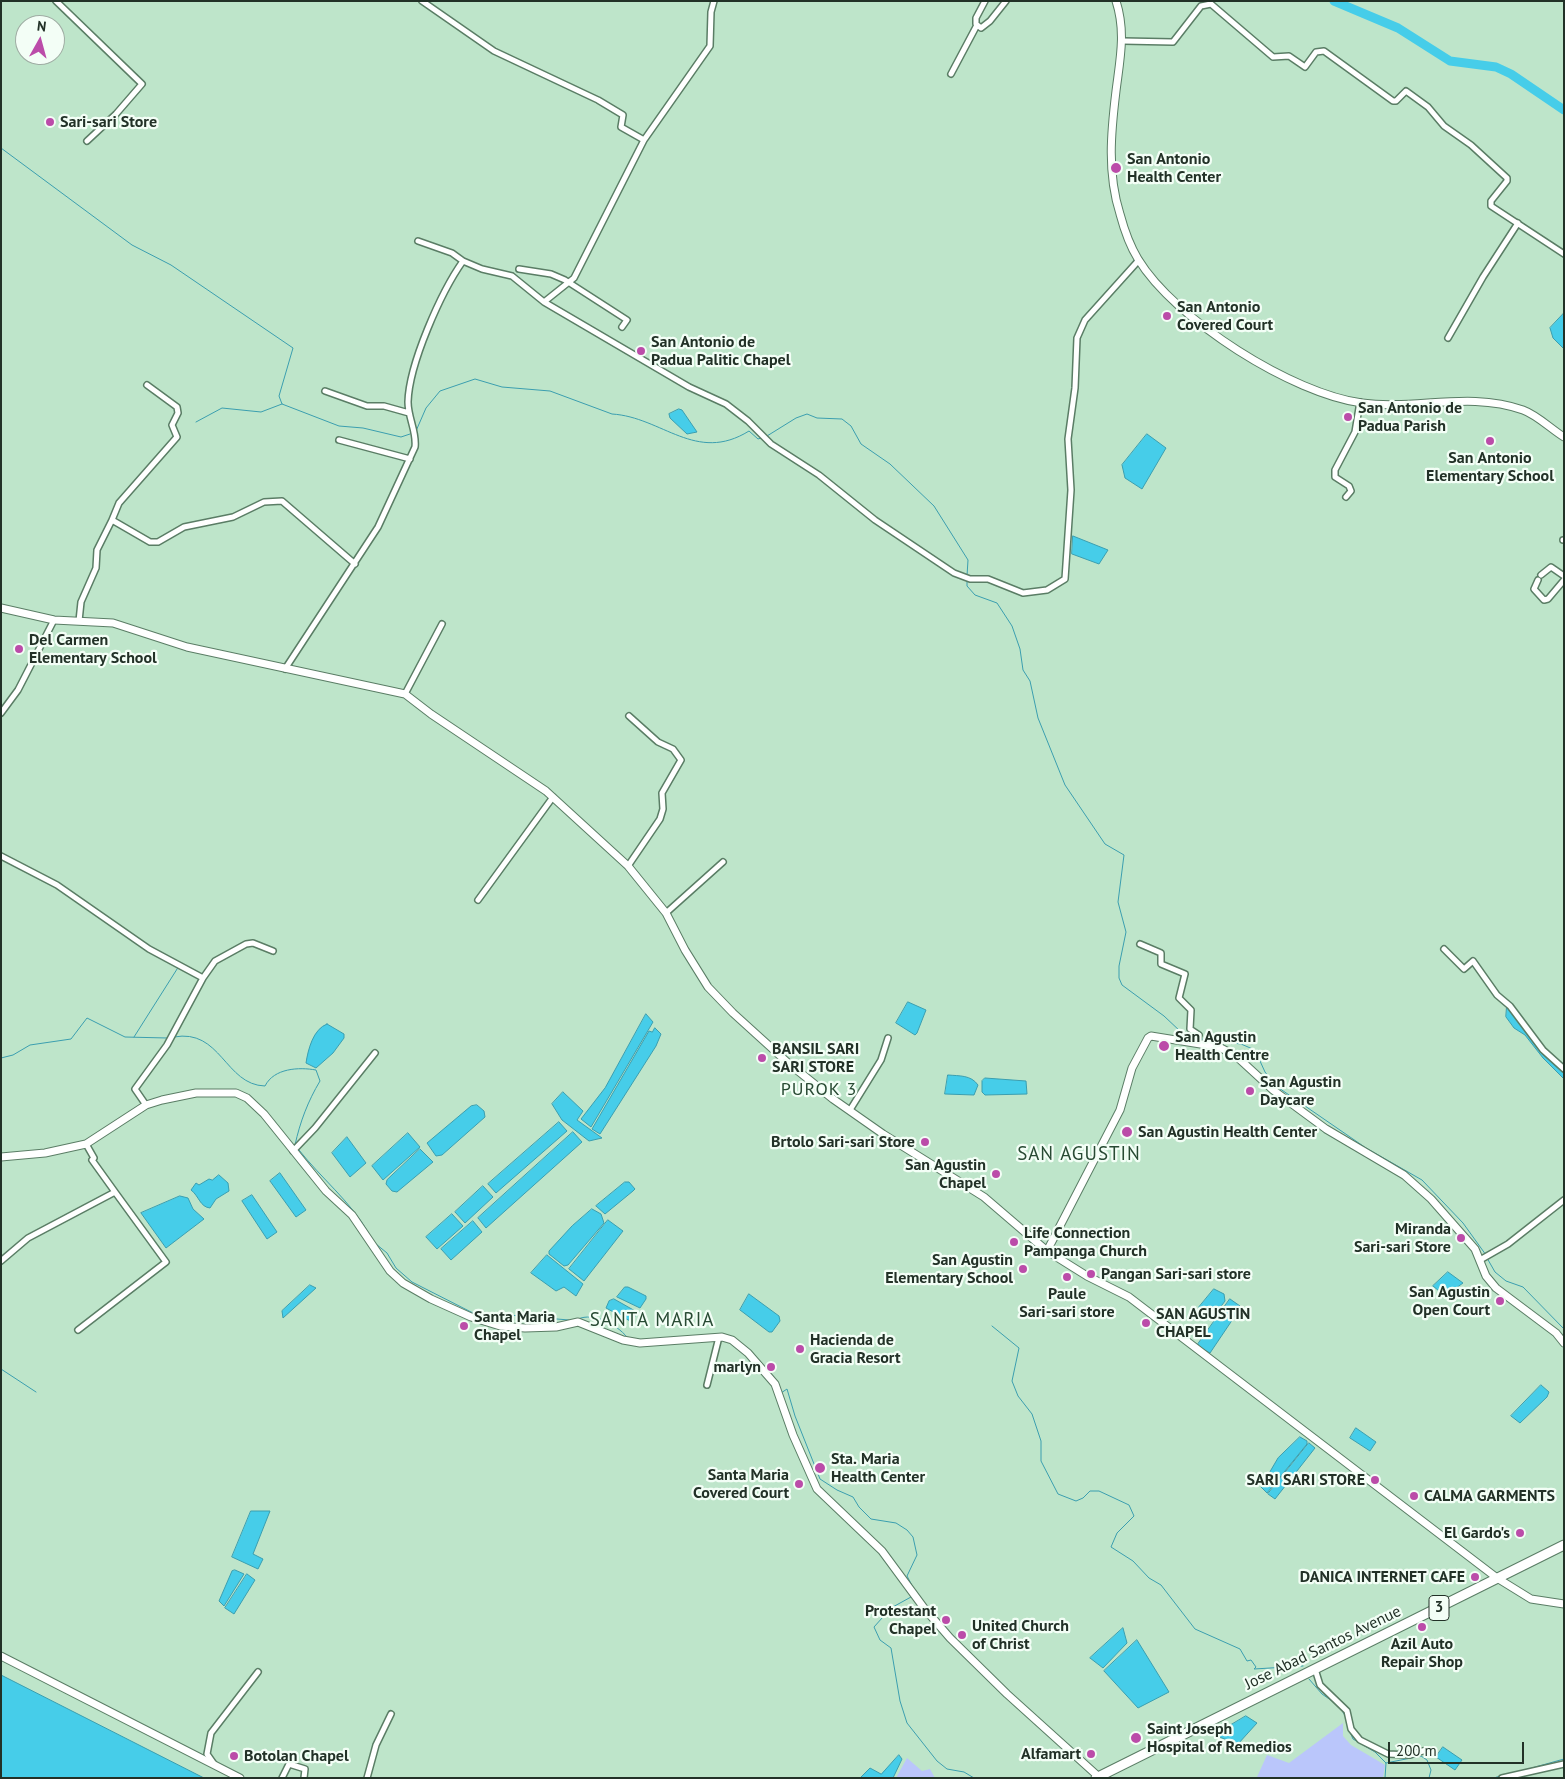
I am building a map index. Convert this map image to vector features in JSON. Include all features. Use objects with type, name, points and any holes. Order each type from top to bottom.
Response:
[{"type":"highway","name":"Jose Abad Santos Avenue","points":[[1098,1777],[1564,1545]]},
{"type":"street","points":[[56,1],[142,84],[116,114],[87,140]]},
{"type":"street","points":[[422,1],[494,51],[606,105],[623,116],[621,127],[644,140]]},
{"type":"street","points":[[544,302],[569,283],[644,140],[710,46],[711,12],[714,1]]},
{"type":"street","points":[[951,74],[977,25],[976,18],[985,1]]},
{"type":"street","points":[[977,25],[981,28],[985,26],[1006,1]]},
{"type":"street","points":[[1116,1],[1120,12],[1123,41],[1113,119],[1111,170],[1120,214],[1138,260],[1181,307],[1244,354],[1320,392],[1360,402],[1389,406],[1454,400],[1495,403],[1525,410],[1564,437]]},
{"type":"street","points":[[1123,41],[1173,42],[1200,6],[1211,4],[1272,56],[1289,56],[1305,67],[1316,52],[1324,51],[1393,101],[1396,101],[1406,91],[1428,107],[1444,126],[1471,145],[1507,178],[1508,181],[1491,201],[1491,206],[1564,254]]},
{"type":"street","points":[[1448,338],[1483,277],[1518,223]]},
{"type":"street","points":[[418,241],[452,253],[463,261],[482,269],[512,276],[544,302],[689,387],[726,404],[748,421],[771,444],[819,475],[875,520],[963,577],[988,579],[1023,592],[1047,590],[1065,580],[1071,490],[1068,439],[1076,388],[1077,338],[1085,320],[1138,260]]},
{"type":"street","points":[[285,669],[378,527],[410,459],[416,441],[409,413],[411,378],[446,285],[463,261]]},
{"type":"street","points":[[519,269],[551,274],[569,283],[627,320],[622,327]]},
{"type":"street","points":[[79,621],[81,602],[96,568],[97,550],[119,503],[177,437],[172,425],[178,413],[177,407],[147,385]]},
{"type":"street","points":[[324,391],[368,406],[384,406],[409,413]]},
{"type":"street","points":[[1346,498],[1351,490],[1349,486],[1335,477],[1335,470],[1354,432],[1360,402]]},
{"type":"street","points":[[339,440],[410,459]]},
{"type":"street","points":[[112,520],[150,542],[158,542],[184,527],[233,517],[264,502],[282,501],[355,564]]},
{"type":"street","points":[[1551,567],[1564,578],[1548,599],[1544,600],[1534,589],[1540,578],[1551,567]]},
{"type":"street","points":[[1,608],[54,620],[113,623],[187,647],[405,694],[431,714],[517,770],[553,797],[628,866],[666,913],[685,950],[708,987],[733,1013],[787,1062],[850,1110],[910,1152],[984,1197],[1047,1251],[1087,1276],[1129,1297],[1497,1578],[1531,1599],[1564,1604]]},
{"type":"street","points":[[1,713],[18,690],[54,620]]},
{"type":"street","points":[[405,694],[442,624]]},
{"type":"street","points":[[628,866],[660,819],[663,809],[662,793],[681,760],[672,749],[658,742],[629,716]]},
{"type":"street","points":[[478,900],[553,797]]},
{"type":"street","points":[[1,856],[57,885],[149,949],[203,978]]},
{"type":"street","points":[[666,913],[723,862]]},
{"type":"street","points":[[146,1105],[135,1089],[167,1045],[203,978],[215,961],[246,944],[253,943],[274,951]]},
{"type":"street","points":[[1140,944],[1161,953],[1161,964],[1185,974],[1179,998],[1191,1010],[1190,1029],[1198,1039]]},
{"type":"street","points":[[1444,949],[1464,969],[1473,961],[1497,995],[1510,1006],[1543,1050],[1564,1070]]},
{"type":"street","points":[[1047,1251],[1120,1110],[1132,1068],[1148,1038],[1151,1036],[1198,1039],[1236,1056],[1273,1090],[1319,1123],[1365,1154],[1404,1175],[1437,1206],[1476,1249],[1482,1259],[1486,1276],[1496,1288],[1556,1333],[1564,1343]]},
{"type":"street","points":[[850,1110],[881,1060],[888,1038]]},
{"type":"street","points":[[293,1151],[375,1053]]},
{"type":"street","points":[[1,1158],[44,1154],[86,1144],[146,1105],[196,1093],[236,1093],[253,1103],[326,1191],[352,1215],[390,1271],[403,1282],[431,1299],[471,1317],[500,1326],[525,1328],[556,1327],[578,1322],[623,1340],[640,1343],[719,1337],[732,1340],[748,1352],[775,1384],[793,1435],[817,1488],[882,1551],[924,1608],[1002,1689],[1098,1777]]},
{"type":"street","points":[[78,1330],[166,1262],[92,1160],[94,1158],[86,1144]]},
{"type":"street","points":[[1,1261],[28,1238],[115,1192]]},
{"type":"street","points":[[1482,1259],[1508,1244],[1564,1200]]},
{"type":"street","points":[[708,1385],[719,1337]]},
{"type":"street","points":[[1,1656],[240,1778]]},
{"type":"street","points":[[1315,1669],[1320,1685],[1347,1711],[1351,1729],[1360,1740],[1388,1754],[1410,1755],[1426,1750]]},
{"type":"street","points":[[216,1766],[207,1754],[211,1733],[258,1672]]},
{"type":"street","points":[[367,1778],[376,1745],[390,1714]]},
{"type":"street","points":[[282,1778],[288,1764],[305,1769],[304,1778]]},
{"type":"street","points":[[1502,1778],[1564,1764]]},
{"type":"shaded area","points":[[1564,313],[1564,349],[1553,338],[1550,328]]},
{"type":"shaded area","points":[[679,409],[682,410],[697,432],[687,434],[670,418],[669,414]]},
{"type":"shaded area","points":[[1147,434],[1166,448],[1142,489],[1125,478],[1122,465]]},
{"type":"shaded area","points":[[1073,536],[1108,550],[1099,564],[1072,554]]},
{"type":"shaded area","points":[[908,1002],[926,1010],[915,1035],[896,1023]]},
{"type":"shaded area","points":[[1507,1004],[1542,1051],[1564,1071],[1564,1079],[1543,1058],[1525,1035],[1514,1028],[1506,1017]]},
{"type":"shaded area","points":[[646,1014],[653,1022],[591,1127],[581,1119],[605,1088]]},
{"type":"shaded area","points":[[327,1024],[344,1034],[344,1038],[333,1053],[316,1068],[306,1063],[308,1052],[318,1030]]},
{"type":"shaded area","points":[[655,1028],[661,1034],[656,1046],[600,1134],[592,1129],[649,1031],[652,1032]]},
{"type":"shaded area","points":[[948,1075],[972,1079],[978,1085],[974,1095],[945,1094]]},
{"type":"shaded area","points":[[985,1078],[1026,1081],[1027,1094],[985,1095],[982,1092],[982,1081]]},
{"type":"shaded area","points":[[563,1092],[583,1111],[577,1120],[602,1138],[589,1141],[562,1120],[552,1104]]},
{"type":"shaded area","points":[[477,1105],[484,1111],[485,1117],[442,1155],[436,1156],[427,1143],[471,1106]]},
{"type":"shaded area","points":[[559,1122],[567,1131],[496,1193],[488,1184]]},
{"type":"shaded area","points":[[573,1132],[582,1142],[486,1228],[478,1218]]},
{"type":"shaded area","points":[[408,1133],[420,1147],[383,1180],[372,1166]]},
{"type":"shaded area","points":[[347,1137],[366,1163],[350,1177],[332,1153]]},
{"type":"shaded area","points":[[420,1149],[433,1162],[397,1192],[392,1191],[386,1184],[387,1180]]},
{"type":"shaded area","points":[[280,1173],[306,1210],[296,1217],[270,1181]]},
{"type":"shaded area","points":[[219,1175],[228,1183],[229,1191],[216,1199],[210,1208],[204,1206],[191,1190],[196,1183],[199,1185]]},
{"type":"shaded area","points":[[625,1182],[629,1182],[635,1189],[605,1214],[596,1206]]},
{"type":"shaded area","points":[[483,1186],[493,1197],[465,1223],[455,1212]]},
{"type":"shaded area","points":[[252,1195],[277,1232],[267,1239],[242,1201]]},
{"type":"shaded area","points":[[180,1196],[188,1198],[193,1209],[204,1219],[166,1248],[141,1213]]},
{"type":"shaded area","points":[[592,1209],[601,1214],[604,1223],[568,1265],[564,1266],[549,1254],[549,1251],[572,1226]]},
{"type":"shaded area","points":[[452,1214],[463,1226],[437,1249],[426,1237]]},
{"type":"shaded area","points":[[608,1220],[623,1231],[584,1281],[569,1269]]},
{"type":"shaded area","points":[[473,1221],[482,1232],[451,1260],[441,1249]]},
{"type":"shaded area","points":[[547,1255],[583,1284],[576,1296],[564,1287],[556,1291],[531,1273]]},
{"type":"shaded area","points":[[1448,1272],[1463,1283],[1445,1296],[1433,1286]]},
{"type":"shaded area","points":[[310,1285],[316,1288],[283,1318],[282,1311]]},
{"type":"shaded area","points":[[625,1287],[646,1296],[640,1308],[617,1297]]},
{"type":"shaded area","points":[[1214,1289],[1224,1294],[1225,1301],[1213,1317],[1207,1319],[1199,1312],[1199,1307]]},
{"type":"shaded area","points":[[749,1294],[779,1316],[780,1321],[772,1332],[769,1332],[740,1310]]},
{"type":"shaded area","points":[[614,1299],[637,1312],[632,1322],[606,1308],[609,1301]]},
{"type":"shaded area","points":[[1230,1299],[1240,1306],[1239,1310],[1210,1353],[1199,1347],[1198,1344]]},
{"type":"shaded area","points":[[1541,1385],[1549,1392],[1547,1397],[1520,1423],[1511,1416]]},
{"type":"shaded area","points":[[1356,1428],[1376,1442],[1370,1451],[1350,1438]]},
{"type":"shaded area","points":[[1300,1437],[1307,1441],[1307,1444],[1267,1493],[1261,1487],[1278,1458]]},
{"type":"shaded area","points":[[1309,1443],[1315,1448],[1275,1499],[1268,1494]]},
{"type":"shaded area","points":[[251,1511],[270,1511],[253,1554],[263,1559],[258,1569],[232,1557]]},
{"type":"shaded area","points":[[235,1570],[244,1574],[224,1606],[219,1601],[232,1571]]},
{"type":"shaded area","points":[[247,1574],[255,1580],[234,1614],[225,1608]]},
{"type":"shaded area","points":[[1123,1628],[1127,1643],[1103,1668],[1090,1658]]},
{"type":"shaded area","points":[[1137,1640],[1169,1692],[1138,1708],[1104,1671]]},
{"type":"shaded area","points":[[1,1675],[204,1778],[1,1778]]},
{"type":"shaded area","points":[[1246,1716],[1257,1723],[1238,1744],[1214,1735]]},
{"type":"shaded area","points":[[1343,1723],[1343,1736],[1351,1745],[1385,1765],[1383,1778],[1257,1777],[1267,1755],[1289,1763]]},
{"type":"shaded area","points":[[1443,1747],[1462,1760],[1455,1770],[1436,1757]]},
{"type":"shaded area","points":[[899,1755],[902,1759],[893,1778],[860,1778],[870,1768],[881,1774]]},
{"type":"shaded area","points":[[907,1758],[922,1771],[930,1769],[935,1778],[896,1778]]},
{"type":"waterway","points":[[1334,1],[1398,28],[1450,61],[1496,67],[1511,74],[1564,110]]},
{"type":"waterway","points":[[1,148],[132,245],[171,265],[293,348],[279,396],[282,404],[339,426],[363,428],[401,437],[410,434]]},
{"type":"waterway","points":[[416,431],[426,408],[440,391],[475,379],[502,387],[550,391],[612,414],[630,417],[696,441],[712,443],[730,440],[749,431],[758,439],[761,438]]},
{"type":"waterway","points":[[196,422],[222,408],[261,412],[282,404]]},
{"type":"waterway","points":[[767,436],[796,418],[807,414],[817,418],[842,419],[851,426],[861,444],[890,464],[934,506],[968,560],[967,576]]},
{"type":"waterway","points":[[967,580],[967,586],[975,595],[997,603],[1012,626],[1020,649],[1023,670],[1030,681],[1038,718],[1065,785],[1105,844],[1124,855],[1118,902],[1126,932],[1119,966],[1119,978],[1122,985],[1164,1016],[1181,1032],[1197,1038]]},
{"type":"waterway","points":[[134,1037],[179,966]]},
{"type":"waterway","points":[[1,1058],[13,1055],[30,1045],[71,1039],[87,1018],[125,1037],[167,1038]]},
{"type":"waterway","points":[[174,1037],[190,1036],[202,1041],[213,1048],[241,1077],[252,1083],[265,1086],[274,1075],[287,1070],[316,1070],[320,1081],[302,1120],[296,1147]]},
{"type":"waterway","points":[[1201,1039],[1241,1044],[1255,1050],[1265,1072],[1276,1086],[1366,1148],[1422,1180],[1463,1223],[1486,1255]]},
{"type":"waterway","points":[[299,1150],[353,1210],[368,1232]]},
{"type":"waterway","points":[[376,1244],[387,1253],[396,1268],[412,1282],[473,1313],[496,1317],[509,1315],[569,1320]]},
{"type":"waterway","points":[[1487,1258],[1495,1272],[1506,1281],[1523,1287],[1564,1329]]},
{"type":"waterway","points":[[578,1319],[591,1317],[604,1320],[627,1337]]},
{"type":"waterway","points":[[992,1326],[1019,1348],[1012,1381],[1018,1396],[1032,1414],[1041,1441],[1041,1461],[1058,1494],[1076,1501],[1083,1498],[1090,1491],[1099,1491],[1129,1505],[1134,1516],[1117,1533],[1111,1547],[1133,1561],[1149,1578],[1161,1585],[1195,1629],[1240,1649],[1247,1661],[1251,1660],[1256,1667],[1254,1669],[1303,1666]]},
{"type":"waterway","points":[[1,1369],[36,1392]]},
{"type":"waterway","points":[[781,1393],[787,1389],[795,1416],[820,1479],[837,1490],[853,1497],[859,1507],[871,1519],[896,1523],[907,1530],[913,1537],[917,1555],[907,1576],[916,1593]]},
{"type":"waterway","points":[[911,1597],[891,1608],[874,1627],[880,1640],[891,1648],[900,1701],[907,1723],[937,1761],[947,1769],[964,1772],[974,1778]]},
{"type":"waterway","points":[[1309,1679],[1322,1694],[1335,1703]]},
{"type":"waterway","points":[[1340,1707],[1347,1719]]},
{"type":"waterway","points":[[1348,1727],[1353,1739],[1375,1752],[1386,1763],[1385,1778]]},
{"type":"waterway","points":[[1386,1763],[1421,1756],[1427,1760],[1431,1770],[1429,1778]]},
{"type":"waterway","points":[[1514,1773],[1564,1759]]},
{"type":"waterway","points":[[1494,1778],[1503,1775]]},
{"type":"place","name":"Sari-sari Store","points":[[50,122]]},
{"type":"place","name":"San Antonio Health Center","points":[[1116,168]]},
{"type":"place","name":"San Antonio Covered Court","points":[[1167,316]]},
{"type":"place","name":"San Antonio de Padua Palitic Chapel","points":[[641,351]]},
{"type":"place","name":"San Antonio de Padua Parish","points":[[1348,417]]},
{"type":"place","name":"San Antonio Elementary School","points":[[1490,441]]},
{"type":"place","name":"Del Carmen Elementary School","points":[[19,649]]},
{"type":"place","name":"San Agustin Health Centre","points":[[1164,1046]]},
{"type":"place","name":"BANSIL SARI SARI STORE","points":[[762,1058]]},
{"type":"place","name":"San Agustin Daycare","points":[[1250,1091]]},
{"type":"place","name":"San Agustin Health Center","points":[[1127,1132]]},
{"type":"place","name":"Brtolo Sari-sari Store","points":[[925,1142]]},
{"type":"place","name":"San Agustin Chapel","points":[[996,1174]]},
{"type":"place","name":"Miranda Sari-sari Store","points":[[1461,1238]]},
{"type":"place","name":"Life Connection Pampanga Church","points":[[1014,1242]]},
{"type":"place","name":"San Agustin Elementary School","points":[[1023,1269]]},
{"type":"place","name":"Pangan Sari-sari store","points":[[1091,1274]]},
{"type":"place","name":"Paule Sari-sari store","points":[[1067,1277]]},
{"type":"place","name":"San Agustin Open Court","points":[[1500,1301]]},
{"type":"place","name":"SAN AGUSTIN CHAPEL","points":[[1146,1323]]},
{"type":"place","name":"Santa Maria Chapel","points":[[464,1326]]},
{"type":"place","name":"Hacienda de Gracia Resort","points":[[800,1349]]},
{"type":"place","name":"marlyn","points":[[771,1367]]},
{"type":"place","name":"Sta. Maria Health Center","points":[[820,1468]]},
{"type":"place","name":"SARI SARI STORE","points":[[1375,1480]]},
{"type":"place","name":"Santa Maria Covered Court","points":[[799,1484]]},
{"type":"place","name":"CALMA GARMENTS","points":[[1414,1496]]},
{"type":"place","name":"El Gardo's","points":[[1520,1533]]},
{"type":"place","name":"DANICA INTERNET CAFE","points":[[1475,1577]]},
{"type":"place","name":"Protestant Chapel","points":[[946,1620]]},
{"type":"place","name":"Azil Auto Repair Shop","points":[[1422,1627]]},
{"type":"place","name":"United Church of Christ","points":[[962,1635]]},
{"type":"place","name":"Saint Joseph Hospital of Remedios","points":[[1136,1738]]},
{"type":"place","name":"Alfamart","points":[[1091,1754]]},
{"type":"place","name":"Botolan Chapel","points":[[234,1756]]},
{"type":"district","name":"PUROK 3","points":[[819,1090]]},
{"type":"district","name":"SAN AGUSTIN","points":[[1079,1155]]},
{"type":"district","name":"SANTA MARIA","points":[[652,1321]]}]
